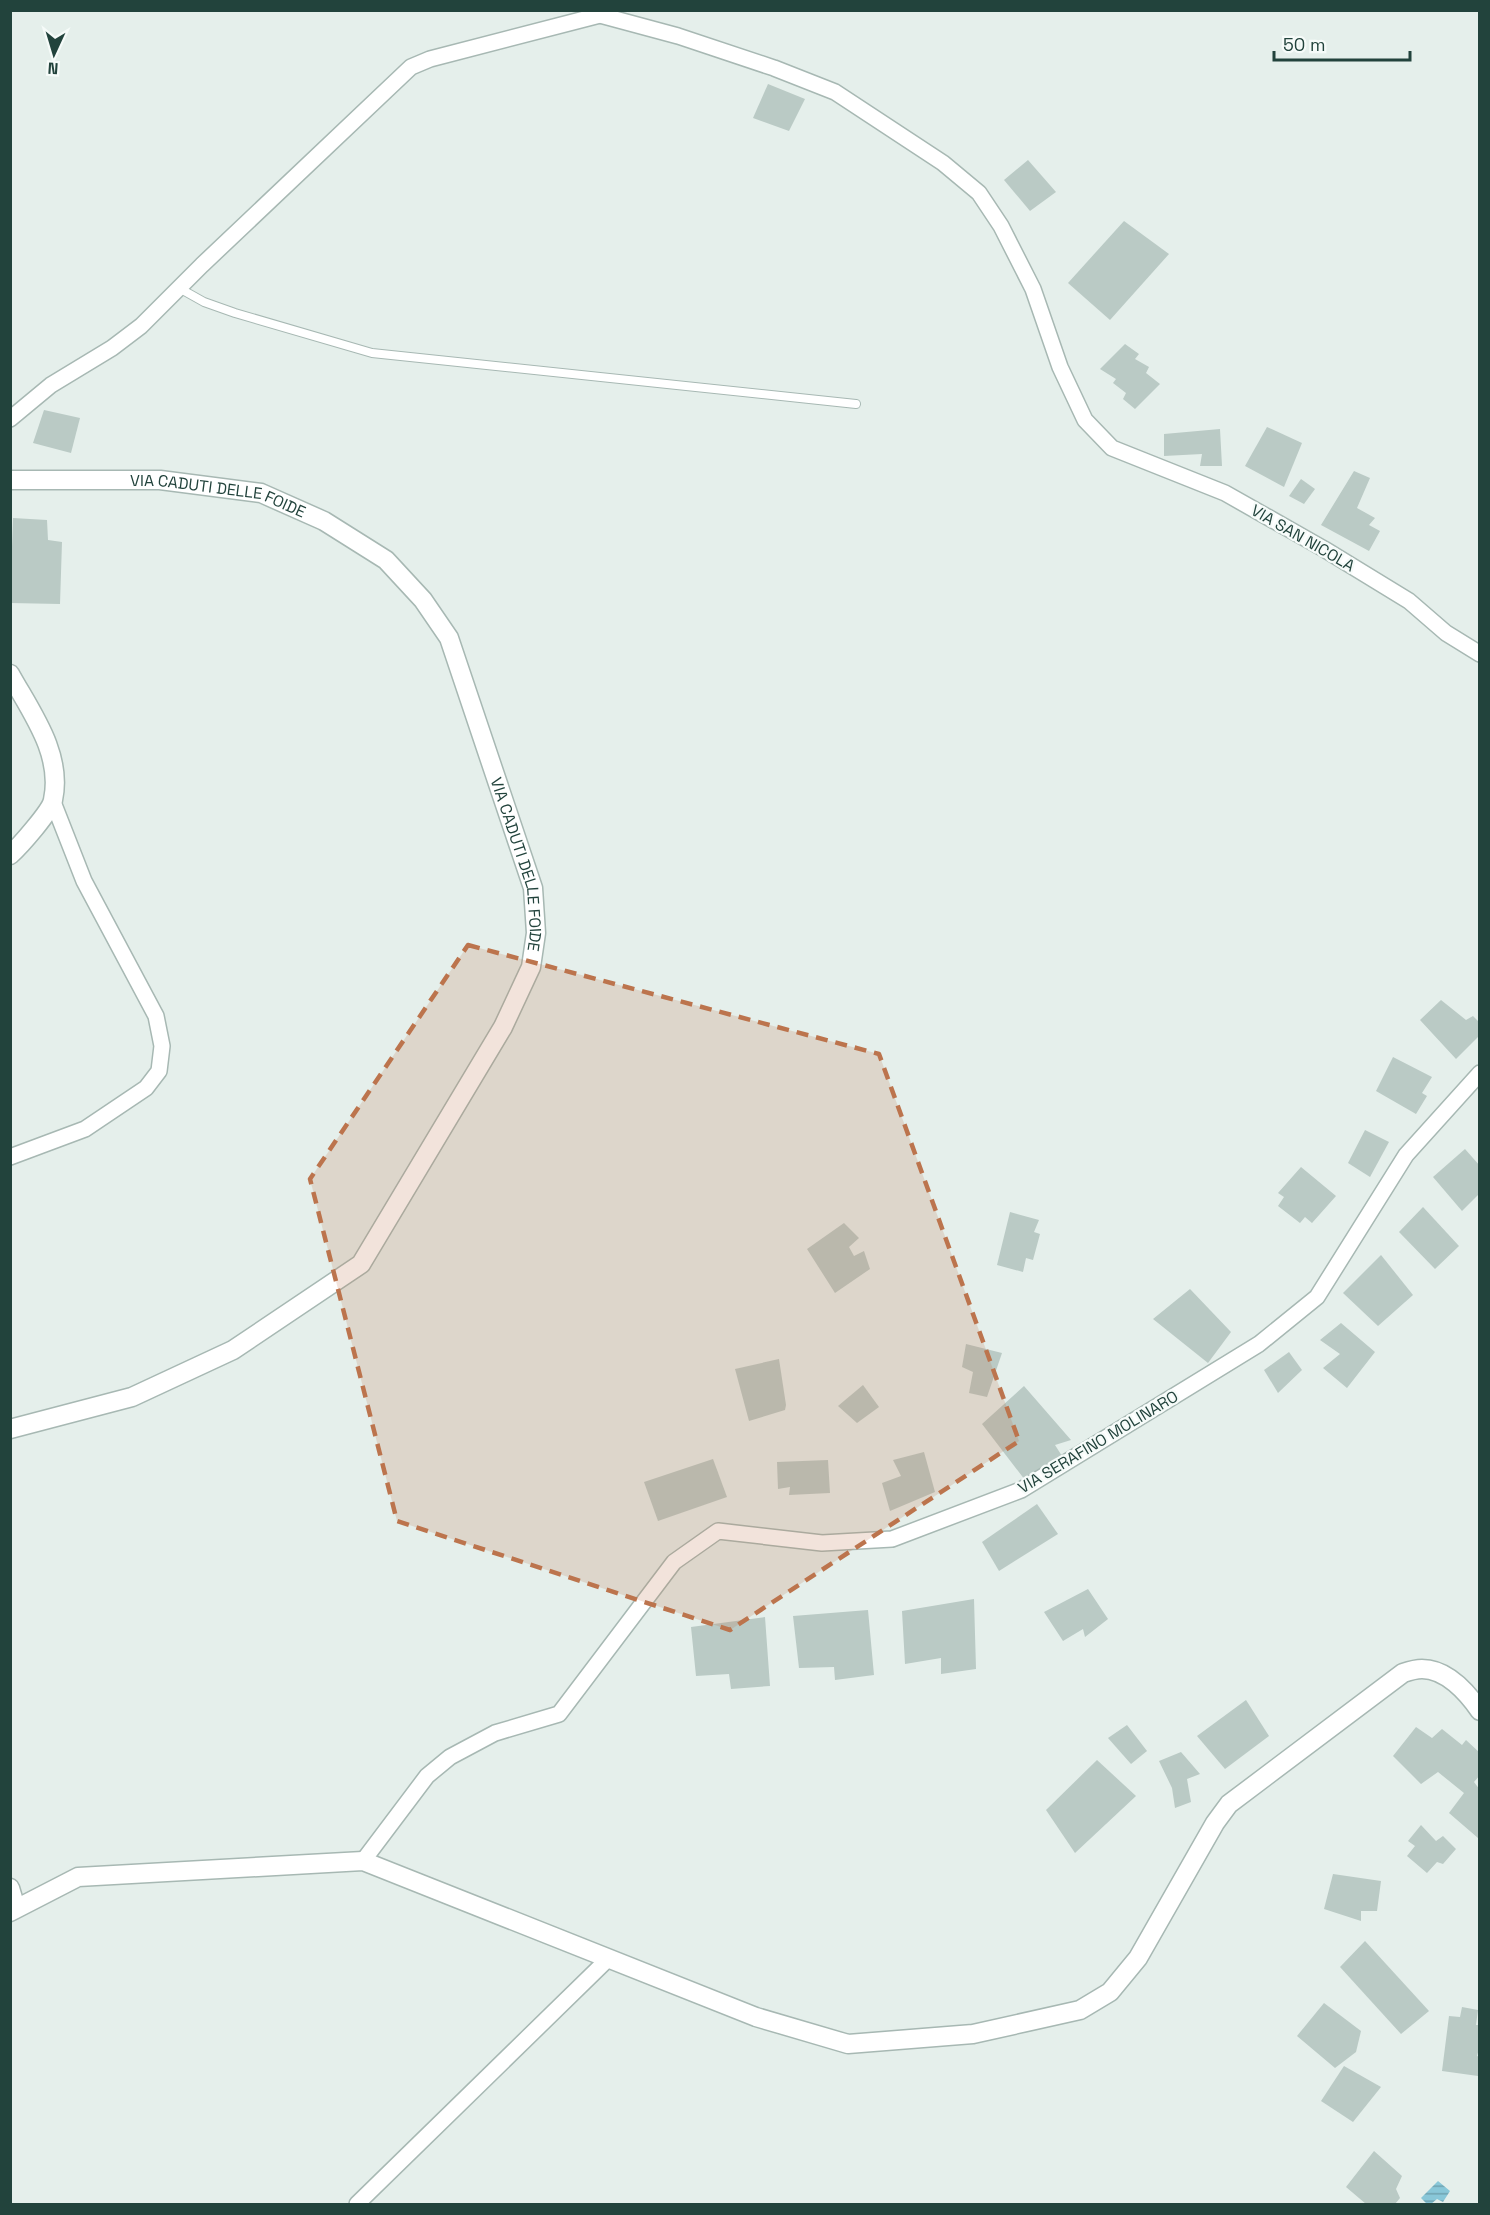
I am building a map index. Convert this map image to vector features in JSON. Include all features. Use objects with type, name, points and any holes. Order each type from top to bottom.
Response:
[{"type":"street","points":[[10,419],[51,385],[112,348],[141,326],[411,67],[596,13]]},
{"type":"street","name":"VIA SAN NICOLA","points":[[596,13],[678,36],[774,68],[835,92],[943,163],[979,193],[1001,226],[1033,289],[1060,367],[1085,420],[1112,448],[1225,493],[1324,549],[1409,601],[1446,633],[1479,654]]},
{"type":"street","name":"VIA CADUTI DELLE FOIDE","points":[[10,480],[160,480],[261,493],[324,521],[386,560],[423,600],[449,638],[533,888],[536,933],[531,967],[503,1027],[361,1264],[234,1350],[132,1396],[10,1429]]},
{"type":"street","points":[[10,674],[48,743],[54,776],[53,802],[84,881],[156,1016],[162,1046],[159,1071],[146,1088],[85,1129],[10,1157]]},
{"type":"street","points":[[10,855],[20,846],[53,802]]},
{"type":"street","name":"VIA SERAFINO MOLINARO","points":[[363,1861],[427,1776],[450,1757],[495,1733],[559,1714],[674,1562],[718,1532],[822,1543],[892,1539],[1022,1490],[1259,1344],[1317,1298],[1406,1155],[1479,1072]]},
{"type":"street","points":[[10,1888],[13,1910],[78,1876],[363,1861],[756,2017],[848,2044],[973,2034],[1080,2010],[1110,1992],[1138,1958],[1228,1804],[1403,1673],[1422,1669],[1440,1673],[1469,1696],[1479,1711]]},
{"type":"street","points":[[357,2205],[608,1959]]},
{"type":"lane","points":[[179,288],[204,302],[235,313],[372,353],[856,404]]},
{"type":"highlighted area","points":[[468,945],[879,1054],[1019,1441],[730,1630],[397,1521],[310,1179]]},
{"type":"water","points":[[1438,2181],[1450,2191],[1443,2202],[1437,2199],[1427,2204],[1421,2198]]},
{"type":"building","points":[[768,84],[805,99],[789,131],[753,118]]},
{"type":"building","points":[[1028,160],[1056,192],[1030,211],[1004,180]]},
{"type":"building","points":[[1124,221],[1169,254],[1110,320],[1068,283]]},
{"type":"building","points":[[1125,344],[1139,354],[1135,359],[1149,367],[1146,373],[1160,384],[1135,409],[1123,399],[1126,393],[1113,383],[1116,379],[1100,369]]},
{"type":"building","points":[[44,410],[80,418],[71,453],[33,443]]},
{"type":"building","points":[[1267,427],[1302,443],[1284,487],[1245,466]]},
{"type":"building","points":[[1220,429],[1222,466],[1200,466],[1202,454],[1164,456],[1164,434]]},
{"type":"building","points":[[1354,471],[1370,478],[1357,508],[1375,518],[1369,525],[1380,531],[1369,551],[1321,525]]},
{"type":"building","points":[[1301,479],[1315,489],[1304,504],[1289,496]]},
{"type":"building","points":[[13,518],[47,520],[48,540],[62,542],[60,604],[10,603]]},
{"type":"building","points":[[1441,1000],[1466,1020],[1473,1016],[1480,1023],[1480,1035],[1456,1059],[1420,1020]]},
{"type":"building","points":[[1393,1057],[1432,1077],[1422,1093],[1427,1096],[1416,1114],[1376,1091]]},
{"type":"building","points":[[1365,1130],[1389,1142],[1370,1177],[1348,1163]]},
{"type":"building","points":[[1465,1149],[1480,1166],[1480,1193],[1462,1211],[1433,1177]]},
{"type":"building","points":[[1301,1167],[1336,1196],[1312,1223],[1305,1217],[1300,1223],[1278,1206],[1284,1197],[1278,1193]]},
{"type":"building","points":[[1423,1207],[1459,1246],[1435,1269],[1399,1232]]},
{"type":"building","points":[[1010,1212],[1039,1220],[1034,1232],[1040,1234],[1033,1260],[1026,1258],[1023,1272],[997,1265]]},
{"type":"building","points":[[844,1223],[859,1238],[849,1247],[854,1256],[864,1251],[870,1269],[835,1293],[807,1249]]},
{"type":"building","points":[[1381,1255],[1413,1295],[1378,1326],[1343,1293]]},
{"type":"building","points":[[1190,1289],[1231,1332],[1208,1363],[1153,1319]]},
{"type":"building","points":[[1341,1323],[1375,1352],[1347,1388],[1323,1368],[1340,1354],[1320,1340]]},
{"type":"building","points":[[966,1344],[1002,1353],[987,1397],[969,1393],[973,1372],[962,1367]]},
{"type":"building","points":[[1289,1352],[1302,1370],[1278,1393],[1264,1370]]},
{"type":"building","points":[[779,1359],[785,1410],[749,1421],[735,1369]]},
{"type":"building","points":[[863,1385],[879,1407],[857,1423],[838,1406]]},
{"type":"building","points":[[1024,1386],[1071,1440],[1055,1445],[1062,1456],[1025,1480],[982,1424]]},
{"type":"building","points":[[924,1452],[935,1492],[890,1511],[882,1483],[901,1476],[893,1460]]},
{"type":"building","points":[[713,1459],[727,1497],[658,1521],[644,1482]]},
{"type":"building","points":[[828,1460],[830,1493],[789,1495],[790,1487],[778,1489],[777,1462]]},
{"type":"building","points":[[1037,1504],[1058,1534],[999,1571],[982,1542]]},
{"type":"building","points":[[1088,1589],[1108,1619],[1085,1637],[1083,1629],[1063,1641],[1044,1612]]},
{"type":"building","points":[[974,1599],[976,1669],[941,1674],[941,1658],[905,1664],[902,1611]]},
{"type":"building","points":[[868,1610],[874,1675],[835,1680],[834,1667],[799,1668],[793,1616]]},
{"type":"building","points":[[765,1617],[770,1686],[731,1689],[729,1674],[696,1676],[691,1627]]},
{"type":"building","points":[[1246,1700],[1269,1736],[1225,1769],[1197,1736]]},
{"type":"building","points":[[1127,1725],[1147,1751],[1131,1764],[1108,1738]]},
{"type":"building","points":[[1416,1727],[1432,1738],[1442,1729],[1462,1745],[1466,1740],[1480,1753],[1480,1775],[1474,1782],[1480,1790],[1480,1836],[1478,1838],[1449,1813],[1464,1793],[1438,1772],[1421,1784],[1393,1756]]},
{"type":"building","points":[[1181,1752],[1200,1774],[1187,1779],[1191,1802],[1175,1808],[1172,1788],[1159,1761]]},
{"type":"building","points":[[1097,1760],[1136,1796],[1075,1853],[1046,1810]]},
{"type":"building","points":[[1421,1825],[1436,1841],[1443,1836],[1456,1849],[1443,1864],[1437,1862],[1427,1873],[1407,1856],[1415,1846],[1408,1841]]},
{"type":"building","points":[[1333,1874],[1381,1881],[1377,1911],[1361,1911],[1361,1921],[1324,1909]]},
{"type":"building","points":[[1365,1941],[1429,2011],[1401,2034],[1340,1967]]},
{"type":"building","points":[[1324,2003],[1361,2031],[1356,2052],[1335,2068],[1297,2036]]},
{"type":"building","points":[[1462,2007],[1478,2010],[1476,2025],[1480,2025],[1480,2045],[1477,2056],[1480,2057],[1478,2076],[1442,2071],[1449,2016],[1460,2017]]},
{"type":"building","points":[[1344,2066],[1381,2087],[1353,2122],[1321,2101]]},
{"type":"building","points":[[1374,2151],[1402,2176],[1396,2189],[1400,2198],[1395,2204],[1366,2204],[1346,2187]]}]
